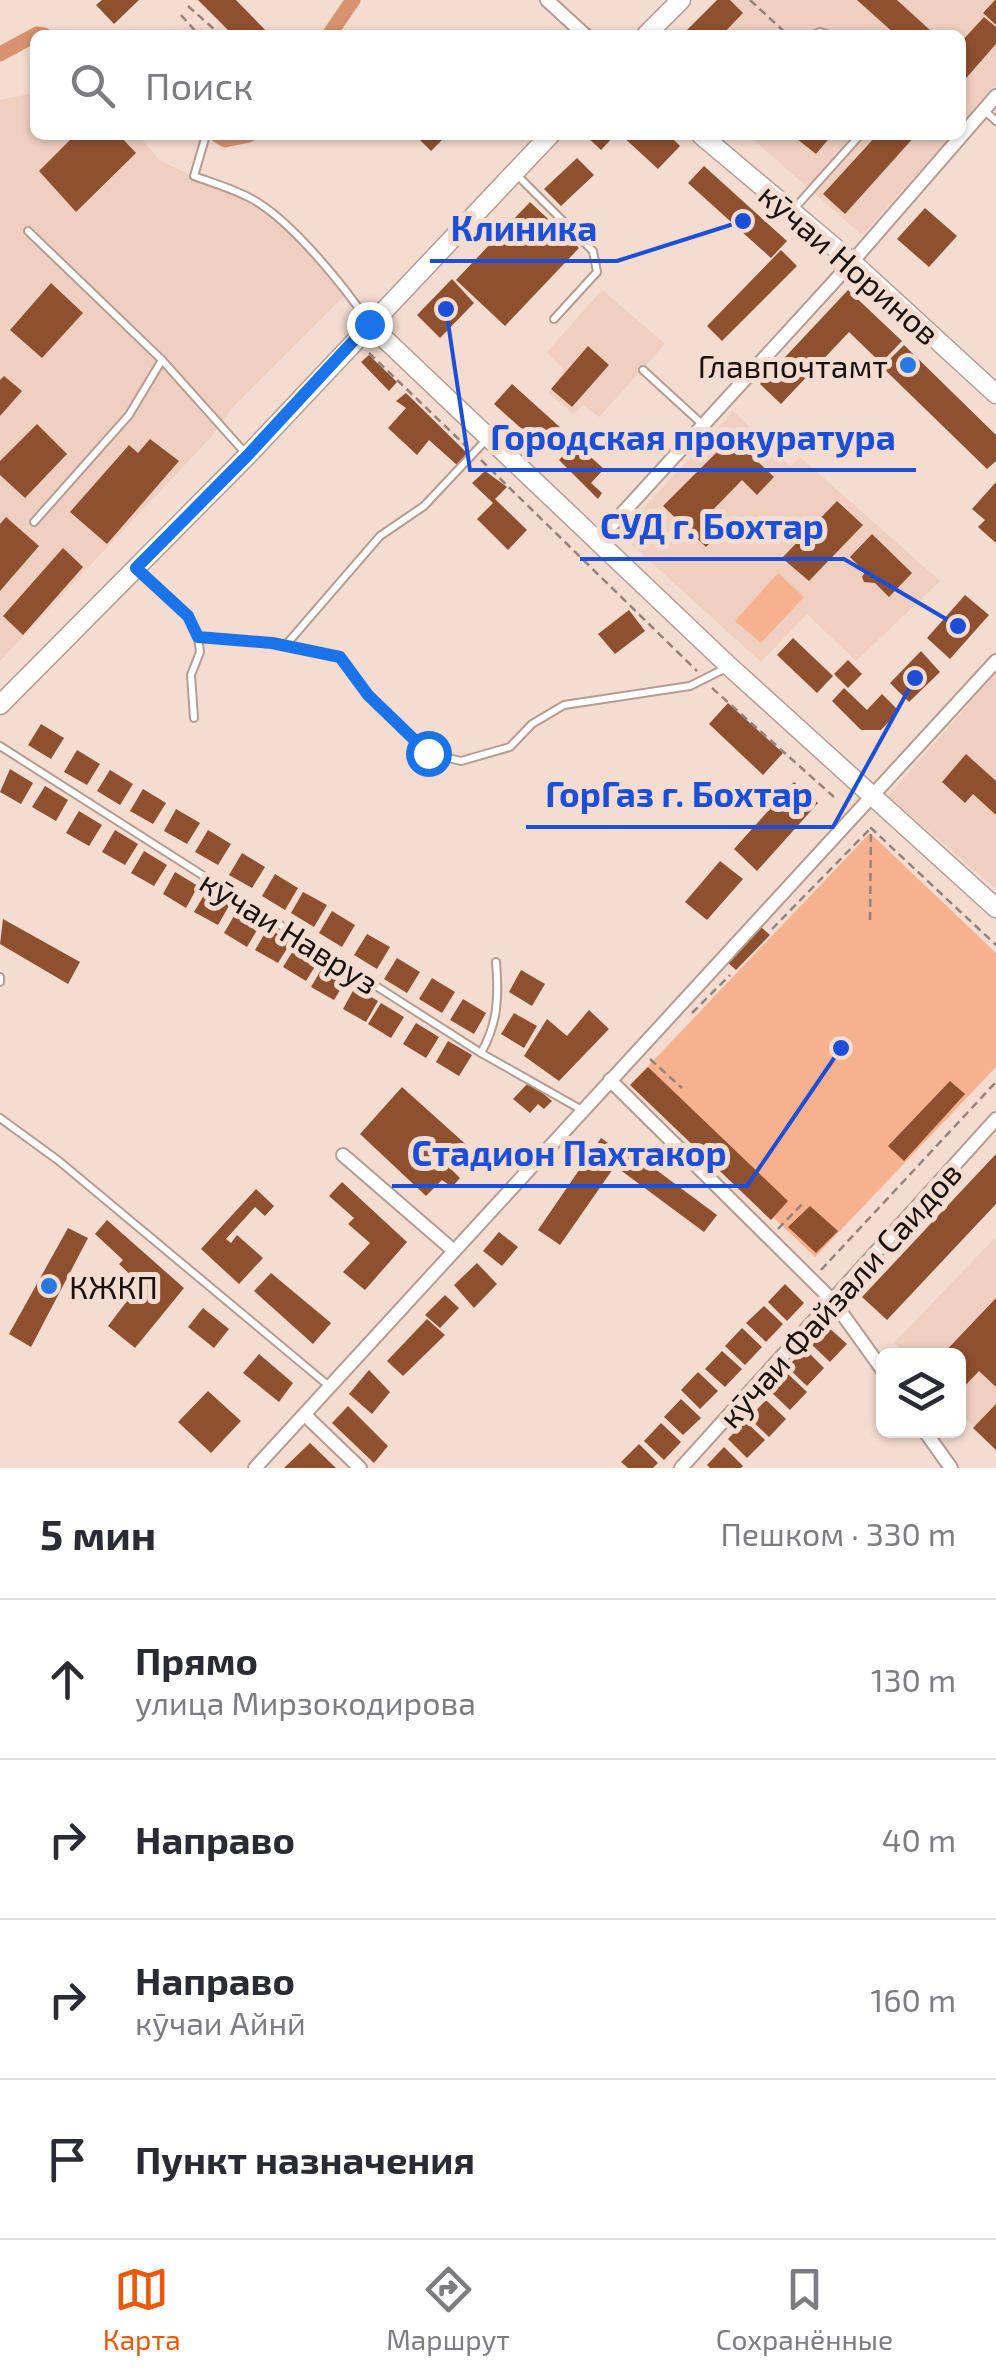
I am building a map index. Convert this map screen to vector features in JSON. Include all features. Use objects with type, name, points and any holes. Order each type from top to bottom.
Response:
[{"type":"street","points":[[651,30],[680,0]]},
{"type":"street","points":[[549,2],[580,30]]},
{"type":"street","points":[[966,131],[996,96]]},
{"type":"street","points":[[0,704],[247,456],[545,140]]},
{"type":"street","name":"кӯчаи Норинов","points":[[713,140],[996,394]]},
{"type":"street","points":[[598,540],[958,140]]},
{"type":"street","points":[[369,324],[729,666],[996,908]]},
{"type":"street","points":[[255,1468],[996,662]]},
{"type":"street","points":[[610,1080],[833,1300],[876,1361]]},
{"type":"street","name":"кӯчаи Файзали Саидов","points":[[681,1468],[994,1126]]},
{"type":"street","points":[[343,1155],[454,1251]]},
{"type":"street","points":[[305,1415],[360,1468]]},
{"type":"street","points":[[930,1438],[951,1468]]},
{"type":"lane","points":[[984,110],[996,120]]},
{"type":"lane","points":[[205,140],[194,176],[254,200],[266,209],[346,289],[369,324]]},
{"type":"lane","points":[[792,211],[856,140]]},
{"type":"lane","points":[[514,172],[593,251],[597,260],[597,272],[554,319]]},
{"type":"lane","points":[[28,231],[162,360],[247,456]]},
{"type":"lane","points":[[34,522],[130,415],[162,360]]},
{"type":"lane","points":[[644,370],[703,425]]},
{"type":"lane","points":[[285,646],[380,536],[424,506],[487,438]]},
{"type":"lane","points":[[136,568],[188,616],[198,637],[200,652],[191,675],[194,718]]},
{"type":"lane","points":[[198,637],[285,646],[340,657],[368,695],[428,753],[462,761],[510,747],[532,724],[564,705],[690,686],[729,666]]},
{"type":"lane","name":"кӯчаи Навруз","points":[[0,746],[482,1053],[582,1110]]},
{"type":"lane","points":[[482,1053],[497,1014],[496,962]]},
{"type":"lane","points":[[0,1118],[60,1162],[330,1387]]},
{"type":"path","points":[[750,0],[783,30]]},
{"type":"path","points":[[188,6],[215,30]]},
{"type":"path","points":[[181,15],[194,30]]},
{"type":"path","points":[[366,350],[631,604],[703,679],[834,797]]},
{"type":"path","points":[[870,920],[871,828]]},
{"type":"path","points":[[772,929],[871,828]]},
{"type":"path","points":[[871,828],[996,945]]},
{"type":"path","points":[[689,1016],[730,975]]},
{"type":"path","points":[[648,1058],[682,1088]]},
{"type":"path","points":[[817,1275],[996,1082]]},
{"type":"path","points":[[770,1238],[805,1201]]},
{"type":"shaded area","points":[[720,0],[996,0],[996,85],[966,118],[966,30],[691,30]]},
{"type":"shaded area","points":[[30,94],[30,140],[142,140],[159,160],[294,225],[346,294],[233,407],[211,437],[0,661],[0,100]]},
{"type":"shaded area","points":[[754,140],[948,140],[862,235]]},
{"type":"shaded area","points":[[602,290],[665,344],[599,417],[583,405],[574,414],[548,393],[564,370],[547,352]]},
{"type":"shaded area","points":[[733,411],[790,466],[801,458],[940,581],[856,661],[807,614],[761,662],[620,534]]},
{"type":"shaded area","points":[[778,573],[804,597],[761,643],[735,621]]},
{"type":"shaded area","points":[[996,673],[996,889],[888,796]]},
{"type":"shaded area","points":[[870,833],[996,953],[996,1067],[815,1257],[632,1083]]},
{"type":"shaded area","points":[[996,1237],[996,1450],[966,1418],[966,1348],[899,1348],[894,1343]]},
{"type":"building","points":[[102,0],[139,0],[114,24],[96,5]]},
{"type":"building","points":[[198,0],[236,0],[265,30],[228,30]]},
{"type":"building","points":[[717,0],[730,0],[743,13],[727,30],[687,30]]},
{"type":"building","points":[[857,0],[897,0],[930,30],[890,30]]},
{"type":"building","points":[[996,0],[996,25],[983,13]]},
{"type":"building","points":[[984,17],[996,27],[996,44],[966,78],[966,37]]},
{"type":"building","points":[[70,140],[124,140],[136,153],[76,212],[39,171]]},
{"type":"building","points":[[420,140],[442,140],[431,151]]},
{"type":"building","points":[[590,140],[610,140],[601,150]]},
{"type":"building","points":[[626,140],[674,140],[680,146],[658,169]]},
{"type":"building","points":[[798,140],[828,140],[816,154]]},
{"type":"building","points":[[872,140],[912,140],[845,214],[823,194]]},
{"type":"building","points":[[577,158],[594,175],[561,206],[544,189]]},
{"type":"building","points":[[704,166],[787,241],[771,258],[688,183]]},
{"type":"building","points":[[530,202],[579,248],[505,326],[456,280]]},
{"type":"building","points":[[925,208],[957,236],[929,267],[897,239]]},
{"type":"building","points":[[781,250],[797,266],[722,341],[707,326]]},
{"type":"building","points":[[452,279],[474,303],[440,338],[417,315]]},
{"type":"building","points":[[51,283],[83,313],[42,358],[10,330]]},
{"type":"building","points":[[848,290],[902,341],[881,363],[849,332],[781,404],[760,384]]},
{"type":"building","points":[[904,345],[996,435],[996,461],[987,469],[882,367]]},
{"type":"building","points":[[588,346],[609,365],[572,407],[551,389]]},
{"type":"building","points":[[369,355],[397,382],[389,391],[361,362]]},
{"type":"building","points":[[4,376],[22,391],[0,416],[0,380]]},
{"type":"building","points":[[512,384],[562,429],[544,449],[494,404]]},
{"type":"building","points":[[406,393],[467,453],[457,465],[429,440],[417,455],[388,428],[406,408],[396,401]]},
{"type":"building","points":[[37,424],[67,454],[25,498],[0,475],[0,461]]},
{"type":"building","points":[[730,435],[774,477],[757,495],[742,480],[708,515],[723,529],[706,547],[663,506]]},
{"type":"building","points":[[150,439],[179,461],[107,544],[70,512],[129,445],[138,453]]},
{"type":"building","points":[[575,443],[604,469],[591,483],[602,493],[598,499],[559,460]]},
{"type":"building","points":[[485,471],[507,487],[495,499],[527,530],[508,550],[477,519],[493,503],[472,483]]},
{"type":"building","points":[[996,482],[996,543],[978,527],[985,520],[972,509]]},
{"type":"building","points":[[837,501],[863,525],[809,581],[782,558]]},
{"type":"building","points":[[6,517],[39,546],[0,591],[0,524]]},
{"type":"building","points":[[872,534],[912,573],[889,597],[875,583],[864,582],[865,572],[850,557]]},
{"type":"building","points":[[63,548],[83,567],[23,635],[3,616]]},
{"type":"building","points":[[965,595],[989,615],[950,659],[927,638]]},
{"type":"building","points":[[629,610],[645,631],[615,654],[598,634]]},
{"type":"building","points":[[793,638],[833,676],[817,693],[777,655]]},
{"type":"building","points":[[921,651],[940,672],[909,702],[890,683]]},
{"type":"building","points":[[848,660],[862,674],[848,688],[834,674]]},
{"type":"building","points":[[844,688],[867,710],[882,694],[899,711],[881,730],[861,730],[832,701]]},
{"type":"building","points":[[728,703],[783,753],[763,775],[709,724]]},
{"type":"building","points":[[41,724],[64,738],[51,759],[28,745]]},
{"type":"building","points":[[77,750],[100,764],[87,785],[64,772]]},
{"type":"building","points":[[966,754],[996,781],[996,815],[973,794],[965,803],[942,782]]},
{"type":"building","points":[[10,769],[33,783],[21,804],[0,792]]},
{"type":"building","points":[[110,770],[133,784],[120,805],[97,791]]},
{"type":"building","points":[[794,782],[818,803],[757,871],[734,849]]},
{"type":"building","points":[[45,786],[68,800],[56,821],[32,807]]},
{"type":"building","points":[[143,789],[166,803],[153,824],[130,811]]},
{"type":"building","points":[[176,809],[200,823],[187,844],[164,831]]},
{"type":"building","points":[[79,811],[102,825],[89,846],[66,833]]},
{"type":"building","points":[[115,830],[138,844],[125,865],[102,852]]},
{"type":"building","points":[[208,830],[231,844],[218,865],[195,852]]},
{"type":"building","points":[[144,851],[167,865],[154,886],[131,873]]},
{"type":"building","points":[[242,853],[265,867],[252,888],[229,875]]},
{"type":"building","points":[[720,861],[743,879],[707,920],[685,902]]},
{"type":"building","points":[[175,872],[198,886],[186,908],[163,894]]},
{"type":"building","points":[[275,874],[298,888],[285,910],[262,896]]},
{"type":"building","points":[[207,890],[230,904],[218,925],[194,912]]},
{"type":"building","points":[[303,892],[327,905],[314,927],[291,913]]},
{"type":"building","points":[[237,911],[260,925],[247,947],[224,933]]},
{"type":"building","points":[[332,911],[355,925],[342,947],[319,933]]},
{"type":"building","points":[[3,919],[80,962],[68,984],[0,944]]},
{"type":"building","points":[[761,927],[770,935],[736,970],[727,962]]},
{"type":"building","points":[[268,928],[291,942],[278,963],[255,950]]},
{"type":"building","points":[[367,934],[390,947],[377,969],[354,955]]},
{"type":"building","points":[[296,946],[319,960],[306,981],[283,967]]},
{"type":"building","points":[[397,958],[420,972],[407,993],[384,979]]},
{"type":"building","points":[[324,965],[347,979],[334,1000],[311,987]]},
{"type":"building","points":[[521,970],[545,984],[532,1006],[509,992]]},
{"type":"building","points":[[432,978],[455,992],[442,1013],[419,999]]},
{"type":"building","points":[[355,987],[378,1001],[366,1022],[343,1009]]},
{"type":"building","points":[[463,999],[486,1013],[474,1034],[450,1020]]},
{"type":"building","points":[[381,1003],[404,1017],[391,1038],[368,1024]]},
{"type":"building","points":[[589,1010],[609,1029],[559,1081],[524,1056],[547,1019],[567,1036]]},
{"type":"building","points":[[514,1013],[537,1026],[524,1048],[501,1034]]},
{"type":"building","points":[[416,1023],[439,1037],[426,1058],[403,1044]]},
{"type":"building","points":[[448,1041],[472,1055],[459,1076],[436,1062]]},
{"type":"building","points":[[648,1067],[788,1201],[771,1220],[630,1085]]},
{"type":"building","points":[[950,1081],[965,1094],[904,1161],[888,1146]]},
{"type":"building","points":[[529,1082],[552,1101],[544,1109],[538,1104],[530,1113],[513,1099]]},
{"type":"building","points":[[402,1087],[471,1149],[451,1169],[460,1178],[452,1187],[442,1180],[426,1196],[360,1134]]},
{"type":"building","points":[[601,1138],[624,1154],[628,1149],[717,1215],[704,1232],[615,1166],[560,1245],[538,1230]]},
{"type":"building","points":[[996,1154],[996,1204],[887,1320],[862,1297]]},
{"type":"building","points":[[342,1182],[407,1242],[365,1290],[343,1272],[370,1243],[348,1224],[354,1218],[329,1196]]},
{"type":"building","points":[[256,1189],[274,1206],[265,1216],[255,1207],[226,1239],[231,1243],[237,1235],[263,1258],[239,1284],[201,1249]]},
{"type":"building","points":[[810,1206],[838,1231],[816,1253],[788,1227]]},
{"type":"building","points":[[107,1220],[184,1288],[135,1348],[108,1326],[140,1284],[119,1264],[123,1260],[95,1234]]},
{"type":"building","name":"КЖКП","points":[[68,1228],[88,1238],[31,1347],[9,1334]]},
{"type":"building","points":[[499,1232],[518,1247],[502,1266],[483,1251]]},
{"type":"building","points":[[477,1263],[497,1284],[474,1308],[454,1285]]},
{"type":"building","points":[[271,1273],[331,1323],[313,1344],[254,1291]]},
{"type":"building","points":[[785,1284],[804,1303],[787,1321],[768,1302]]},
{"type":"building","points":[[445,1295],[459,1308],[440,1328],[425,1315]]},
{"type":"building","points":[[996,1298],[996,1387],[979,1371],[966,1385],[966,1348],[949,1348]]},
{"type":"building","points":[[764,1306],[783,1324],[766,1342],[746,1323]]},
{"type":"building","points":[[203,1308],[229,1329],[214,1348],[188,1327]]},
{"type":"building","points":[[427,1319],[445,1335],[403,1376],[387,1361]]},
{"type":"building","points":[[827,1326],[847,1344],[830,1362],[810,1343]]},
{"type":"building","points":[[742,1328],[762,1347],[745,1365],[725,1346]]},
{"type":"building","points":[[805,1349],[824,1368],[807,1386],[787,1367]]},
{"type":"building","points":[[722,1351],[742,1369],[725,1387],[705,1369]]},
{"type":"building","points":[[259,1354],[293,1383],[279,1402],[243,1373]]},
{"type":"building","points":[[369,1370],[390,1392],[372,1414],[349,1394]]},
{"type":"building","points":[[698,1372],[718,1391],[700,1409],[681,1390]]},
{"type":"building","points":[[788,1374],[807,1392],[790,1410],[770,1391]]},
{"type":"building","points":[[208,1391],[241,1421],[211,1453],[178,1422]]},
{"type":"building","points":[[681,1399],[701,1418],[683,1435],[664,1417]]},
{"type":"building","points":[[766,1400],[786,1419],[769,1437],[749,1418]]},
{"type":"building","points":[[996,1404],[996,1450],[973,1428]]},
{"type":"building","points":[[348,1406],[388,1446],[374,1463],[332,1423]]},
{"type":"building","points":[[745,1421],[765,1440],[747,1458],[728,1439]]},
{"type":"building","points":[[661,1423],[681,1442],[664,1460],[644,1441]]},
{"type":"building","points":[[310,1443],[336,1468],[284,1468]]},
{"type":"building","points":[[639,1444],[658,1463],[653,1468],[628,1468],[621,1462]]},
{"type":"building","points":[[724,1447],[743,1466],[741,1468],[707,1465]]},
{"type":"waterway","points":[[332,30],[353,0]]},
{"type":"waterway","points":[[0,54],[30,38]]},
{"type":"place","name":"Клиника","points":[[743,221]]},
{"type":"place","name":"Городская прокуратура","points":[[446,309]]},
{"type":"place","name":"Главпочтамт","points":[[908,365]]},
{"type":"place","name":"СУД г. Бохтар","points":[[958,626]]},
{"type":"place","name":"ГорГаз г. Бохтар","points":[[915,678]]},
{"type":"place","name":"Стадион Пахтакор","points":[[841,1048]]},
{"type":"place","name":"КЖКП","points":[[49,1286]]},
{"type":"route","points":[[369,324],[136,568],[188,616],[198,637],[272,643],[340,657],[368,695],[428,753]]}]
